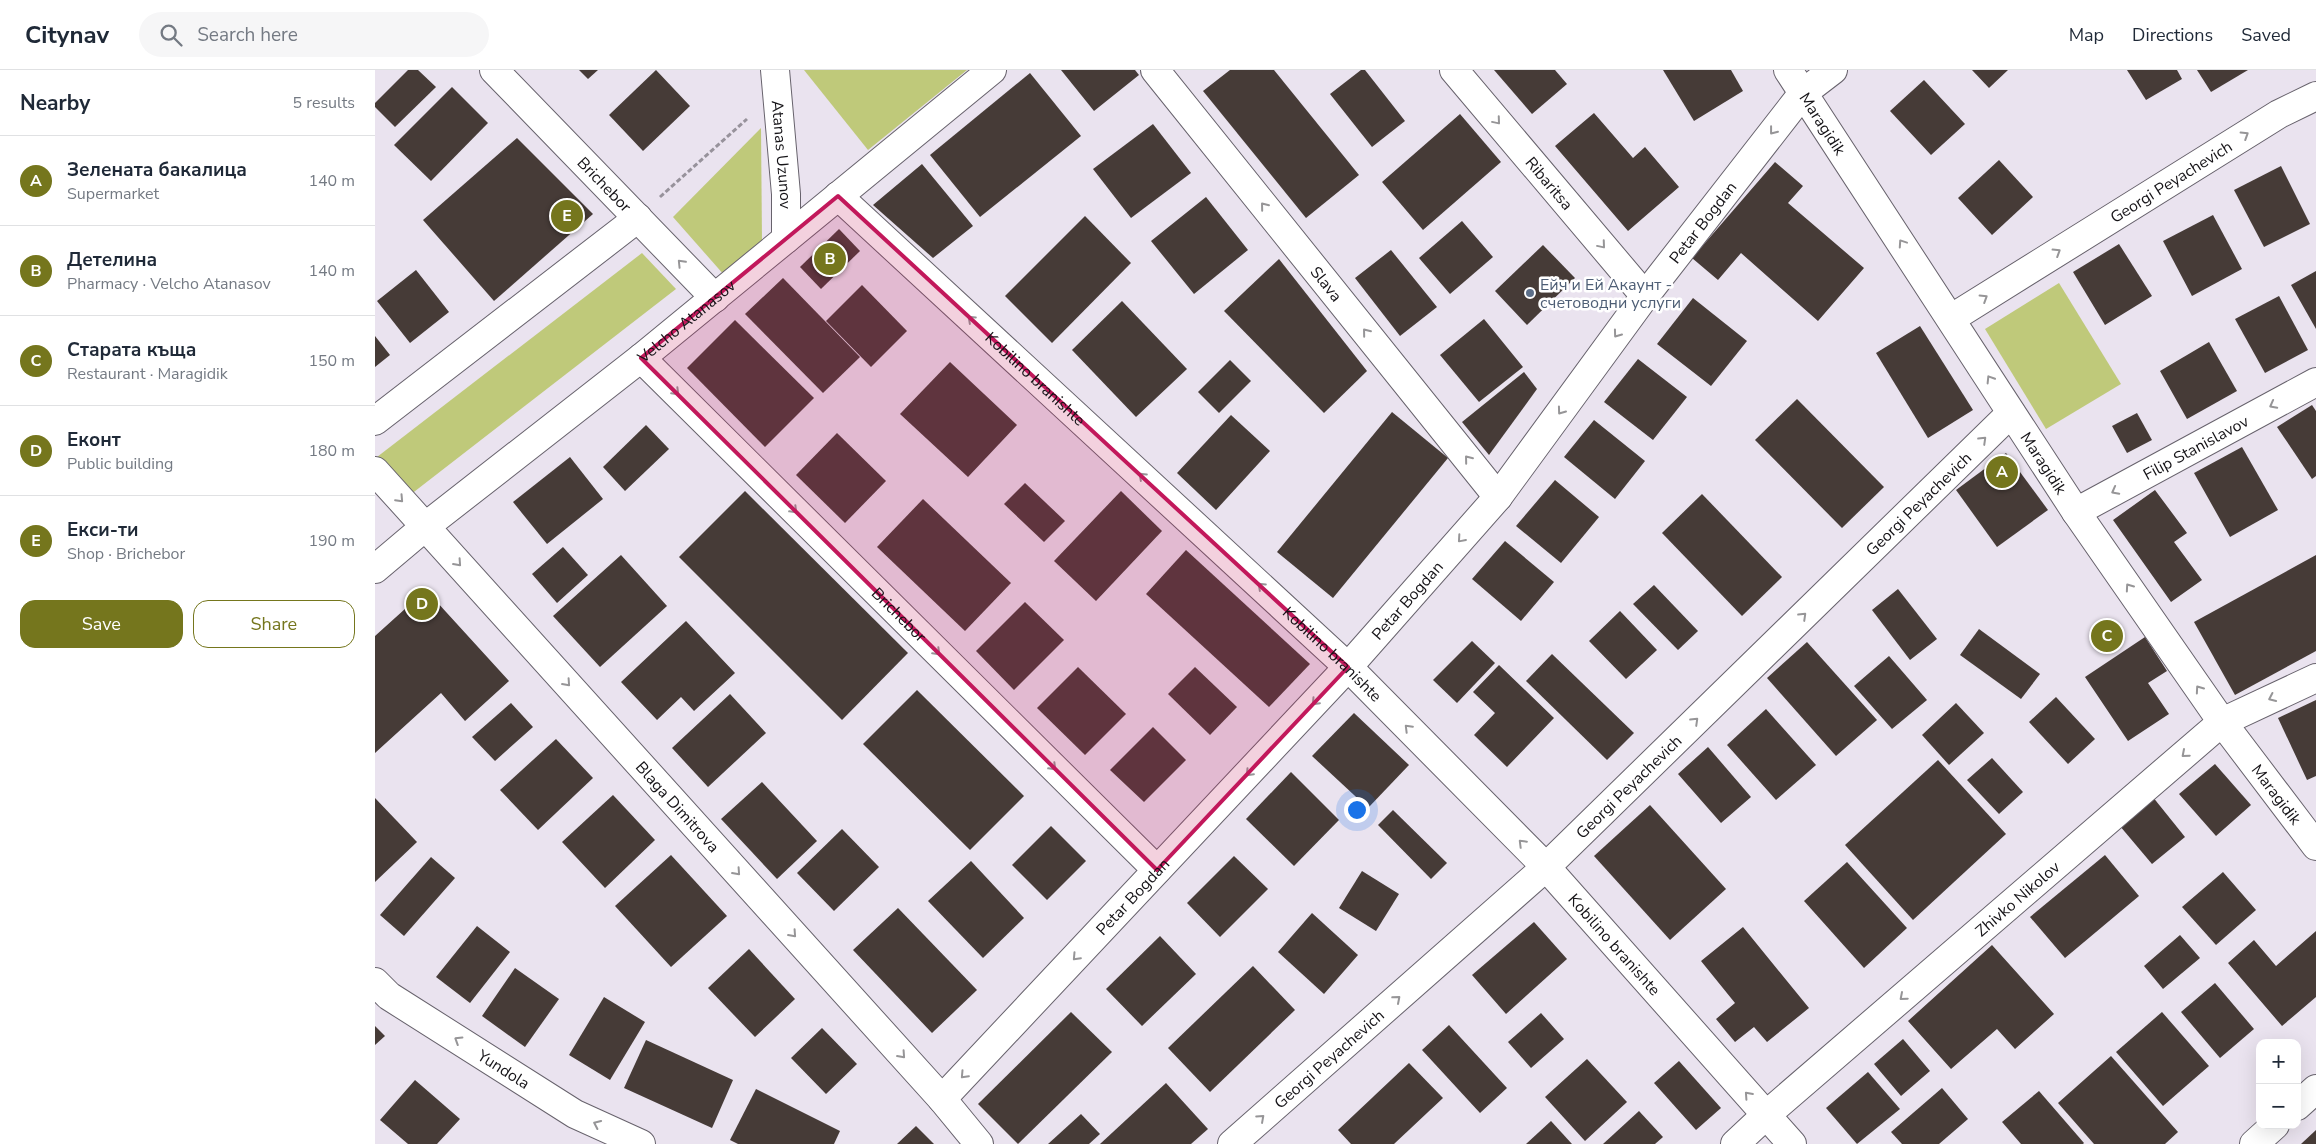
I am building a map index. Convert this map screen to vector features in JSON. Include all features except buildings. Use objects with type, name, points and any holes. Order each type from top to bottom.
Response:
[{"type":"street","name":"Brichebor","points":[[494,70],[715,298]]},
{"type":"street","name":"Velcho Atanasov","points":[[375,569],[426,526],[641,358],[992,70]]},
{"type":"street","name":"Slava","points":[[1155,70],[1498,497]]},
{"type":"street","name":"Ribaritsa","points":[[1454,70],[1645,296]]},
{"type":"street","name":"Maragidik","points":[[1788,70],[1952,318],[2076,512],[2222,722],[2316,846]]},
{"type":"street","name":"Petar Bogdan","points":[[942,1099],[1349,667],[1498,497],[1645,296],[1803,93],[1833,70]]},
{"type":"street","name":"Atanas Uzunov","points":[[776,81],[786,194],[786,239]]},
{"type":"street","name":"Georgi Peyachevich","points":[[1952,318],[2279,114],[2316,96]]},
{"type":"street","name":"Kobilino branishte","points":[[838,196],[1349,667],[1546,867],[1792,1144]]},
{"type":"street","points":[[375,421],[638,218]]},
{"type":"street","name":"Brichebor","points":[[641,358],[1157,870]]},
{"type":"street","name":"Filip Stanislavov","points":[[2076,512],[2316,382]]},
{"type":"street","name":"Georgi Peyachevich","points":[[1232,1144],[1546,867],[2011,413]]},
{"type":"street","name":"Blaga Dimitrova","points":[[375,471],[942,1099],[979,1144]]},
{"type":"street","name":"Zhivko Nikolov","points":[[1735,1144],[1766,1115],[2222,722],[2316,678]]},
{"type":"street","name":"Yundola","points":[[375,982],[389,996],[575,1114],[641,1144]]},
{"type":"street","points":[[2301,1103],[2316,1090]]},
{"type":"street","points":[[2254,1144],[2271,1129]]},
{"type":"path","points":[[638,218],[776,81]]},
{"type":"highlighted area","points":[[838,196],[1348,667],[1157,870],[641,358]]},
{"type":"green space","points":[[804,70],[967,70],[868,150]]},
{"type":"green space","points":[[761,128],[762,242],[725,276],[673,217]]},
{"type":"green space","points":[[642,253],[676,289],[410,495],[377,457]]},
{"type":"green space","points":[[2059,283],[2121,384],[2046,429],[1985,329]]},
{"type":"place","name":"Екси-ти","points":[[567,216]]},
{"type":"place","name":"Детелина","points":[[830,259]]},
{"type":"place","name":"Ейч и Ей Акаунт - счетоводни услуги","points":[[1530,293]]},
{"type":"place","name":"Зелената бакалица","points":[[2002,472]]},
{"type":"place","name":"Еконт","points":[[422,604]]},
{"type":"place","name":"Старата къща","points":[[2107,636]]}]
